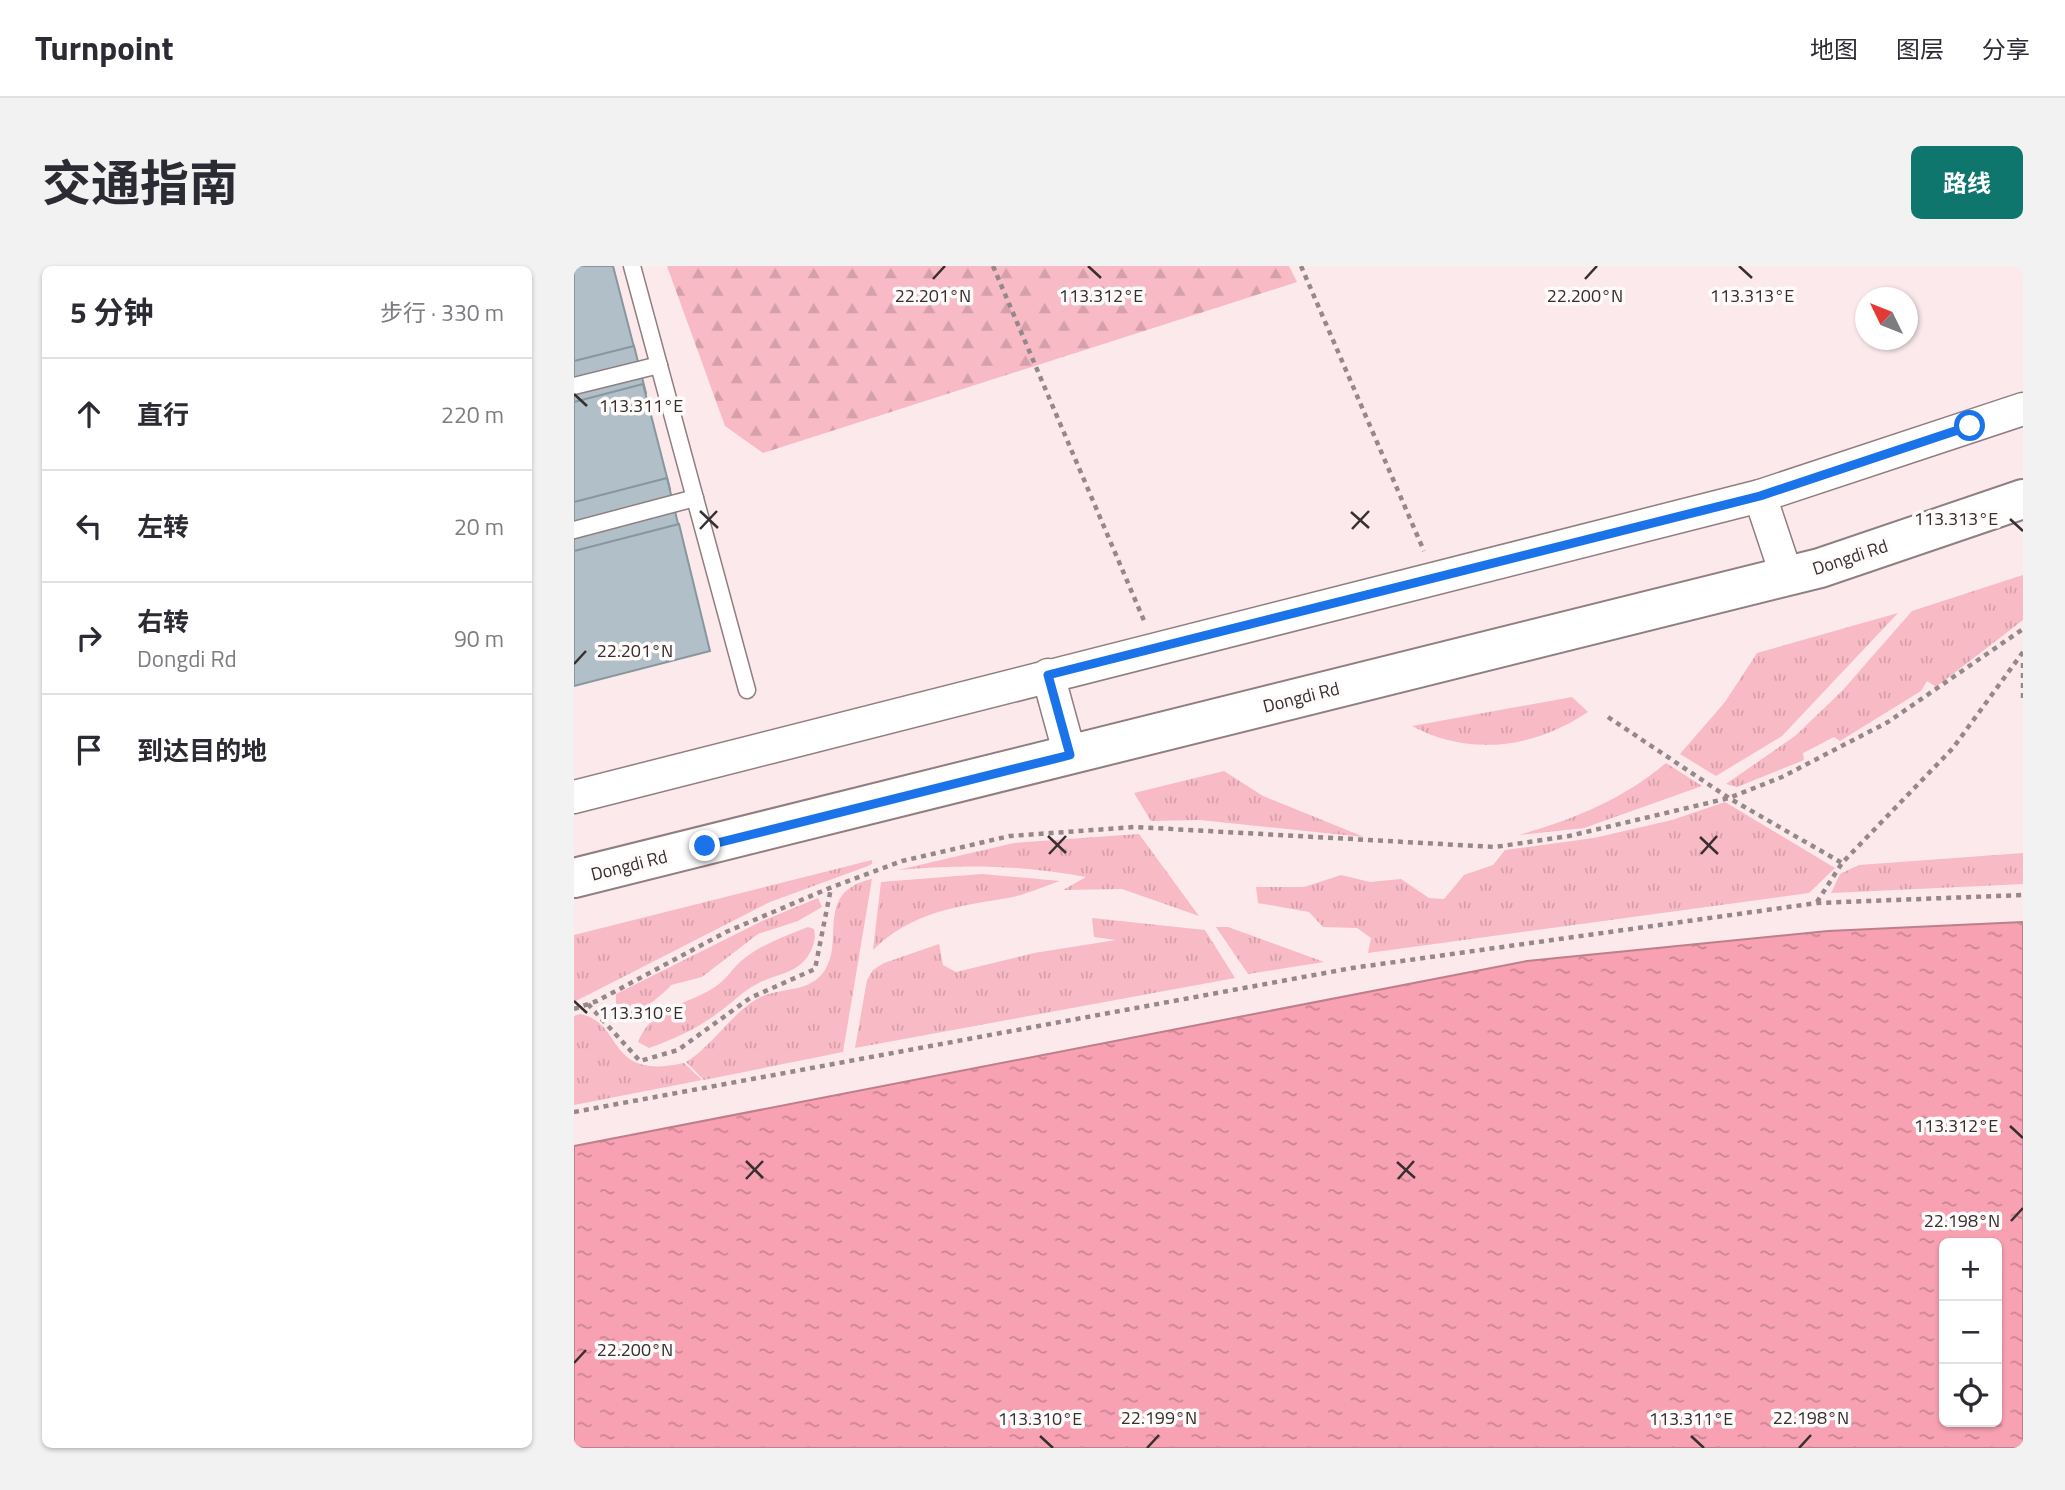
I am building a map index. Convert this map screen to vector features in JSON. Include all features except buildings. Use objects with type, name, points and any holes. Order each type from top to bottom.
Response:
[{"type":"main road","name":"Dongdi Rd","points":[[574,878],[1787,577],[2023,499]]},
{"type":"street","points":[[574,797],[1155,647],[1760,496],[2023,409]]},
{"type":"street","points":[[1760,496],[1787,577]]},
{"type":"street","points":[[1048,675],[1070,755]]},
{"type":"lane","points":[[632,266],[747,690]]},
{"type":"lane","points":[[574,386],[659,365]]},
{"type":"lane","points":[[574,530],[695,498]]},
{"type":"path","points":[[993,266],[1155,647]]},
{"type":"path","points":[[1301,266],[1435,577]]},
{"type":"path","points":[[574,1009],[726,932],[832,887],[902,861],[1010,836],[1135,827],[1495,847],[1569,836],[1729,797],[1782,777],[1888,722],[2023,629]]},
{"type":"path","points":[[1817,903],[1842,863],[1953,748],[2023,652]]},
{"type":"path","points":[[2023,663],[2023,702]]},
{"type":"path","points":[[1608,717],[1729,797],[1842,863]]},
{"type":"path","points":[[588,1004],[640,1061],[678,1050],[750,998],[815,970],[832,887]]},
{"type":"path","points":[[574,1112],[1352,968],[1817,903],[2023,895]]},
{"type":"green space","points":[[667,266],[1289,266],[1297,282],[763,453],[725,426]]},
{"type":"green space","points":[[2023,575],[2023,620],[1936,687],[1927,681],[1921,691],[1840,741],[1834,737],[1803,753],[1804,760],[1737,787],[1726,784],[1795,736],[1842,691],[1912,611]]},
{"type":"green space","points":[[1898,613],[1782,736],[1716,776],[1680,754],[1725,702],[1757,653]]},
{"type":"green space","points":[[1572,697],[1588,712],[1546,734],[1502,744],[1456,742],[1412,726]]},
{"type":"green space","points":[[1666,763],[1702,786],[1584,828],[1519,835],[1597,807],[1632,788]]},
{"type":"green space","points":[[1224,771],[1263,796],[1364,837],[1200,820],[1151,821],[1134,793]]},
{"type":"green space","points":[[1725,802],[1835,868],[1809,893],[1368,953],[1371,938],[1357,928],[1323,927],[1309,912],[1258,903],[1256,887],[1304,887],[1341,875],[1370,882],[1401,879],[1429,898],[1444,899],[1464,875],[1493,865],[1505,850],[1594,838],[1672,820]]},
{"type":"green space","points":[[1139,834],[1199,916],[1122,889],[1063,890],[1086,877],[1062,873],[992,867],[898,870],[1014,843]]},
{"type":"green space","points":[[2023,853],[2023,884],[1831,893],[1840,874],[1859,865]]},
{"type":"green space","points":[[872,860],[872,864],[868,866],[770,902],[574,1002],[574,935]]},
{"type":"green space","points":[[982,874],[1060,881],[1015,897],[953,908],[919,919],[888,937],[873,950],[881,882]]},
{"type":"green space","points":[[872,879],[843,1052],[704,1080],[686,1062],[753,1002],[771,993],[804,986],[819,977],[830,958],[837,905],[843,894],[854,885]]},
{"type":"green space","points":[[818,898],[822,907],[798,921],[758,934],[702,977],[671,985],[648,1006],[622,1023],[616,1010],[616,994],[762,921]]},
{"type":"green space","points":[[1092,918],[1205,930],[1235,978],[855,1048],[867,980],[873,970],[884,963],[939,944],[943,965],[956,972],[1034,953],[1116,940],[1094,937]]},
{"type":"green space","points":[[808,927],[814,929],[815,937],[810,953],[800,965],[752,987],[714,1016],[678,1037],[649,1048],[638,1042],[645,1029],[663,1012],[719,984],[756,950]]},
{"type":"green space","points":[[1216,927],[1228,927],[1324,962],[1248,974]]},
{"type":"green space","points":[[580,1014],[594,1019],[604,1028],[628,1058],[641,1064],[659,1066],[684,1063],[702,1080],[574,1105],[574,1016]]},
{"type":"water","points":[[2023,922],[2023,1448],[574,1448],[574,1146],[1527,961],[1828,931]]},
{"type":"route","points":[[705,846],[1070,755],[1048,675],[1760,496],[1970,426]]}]
